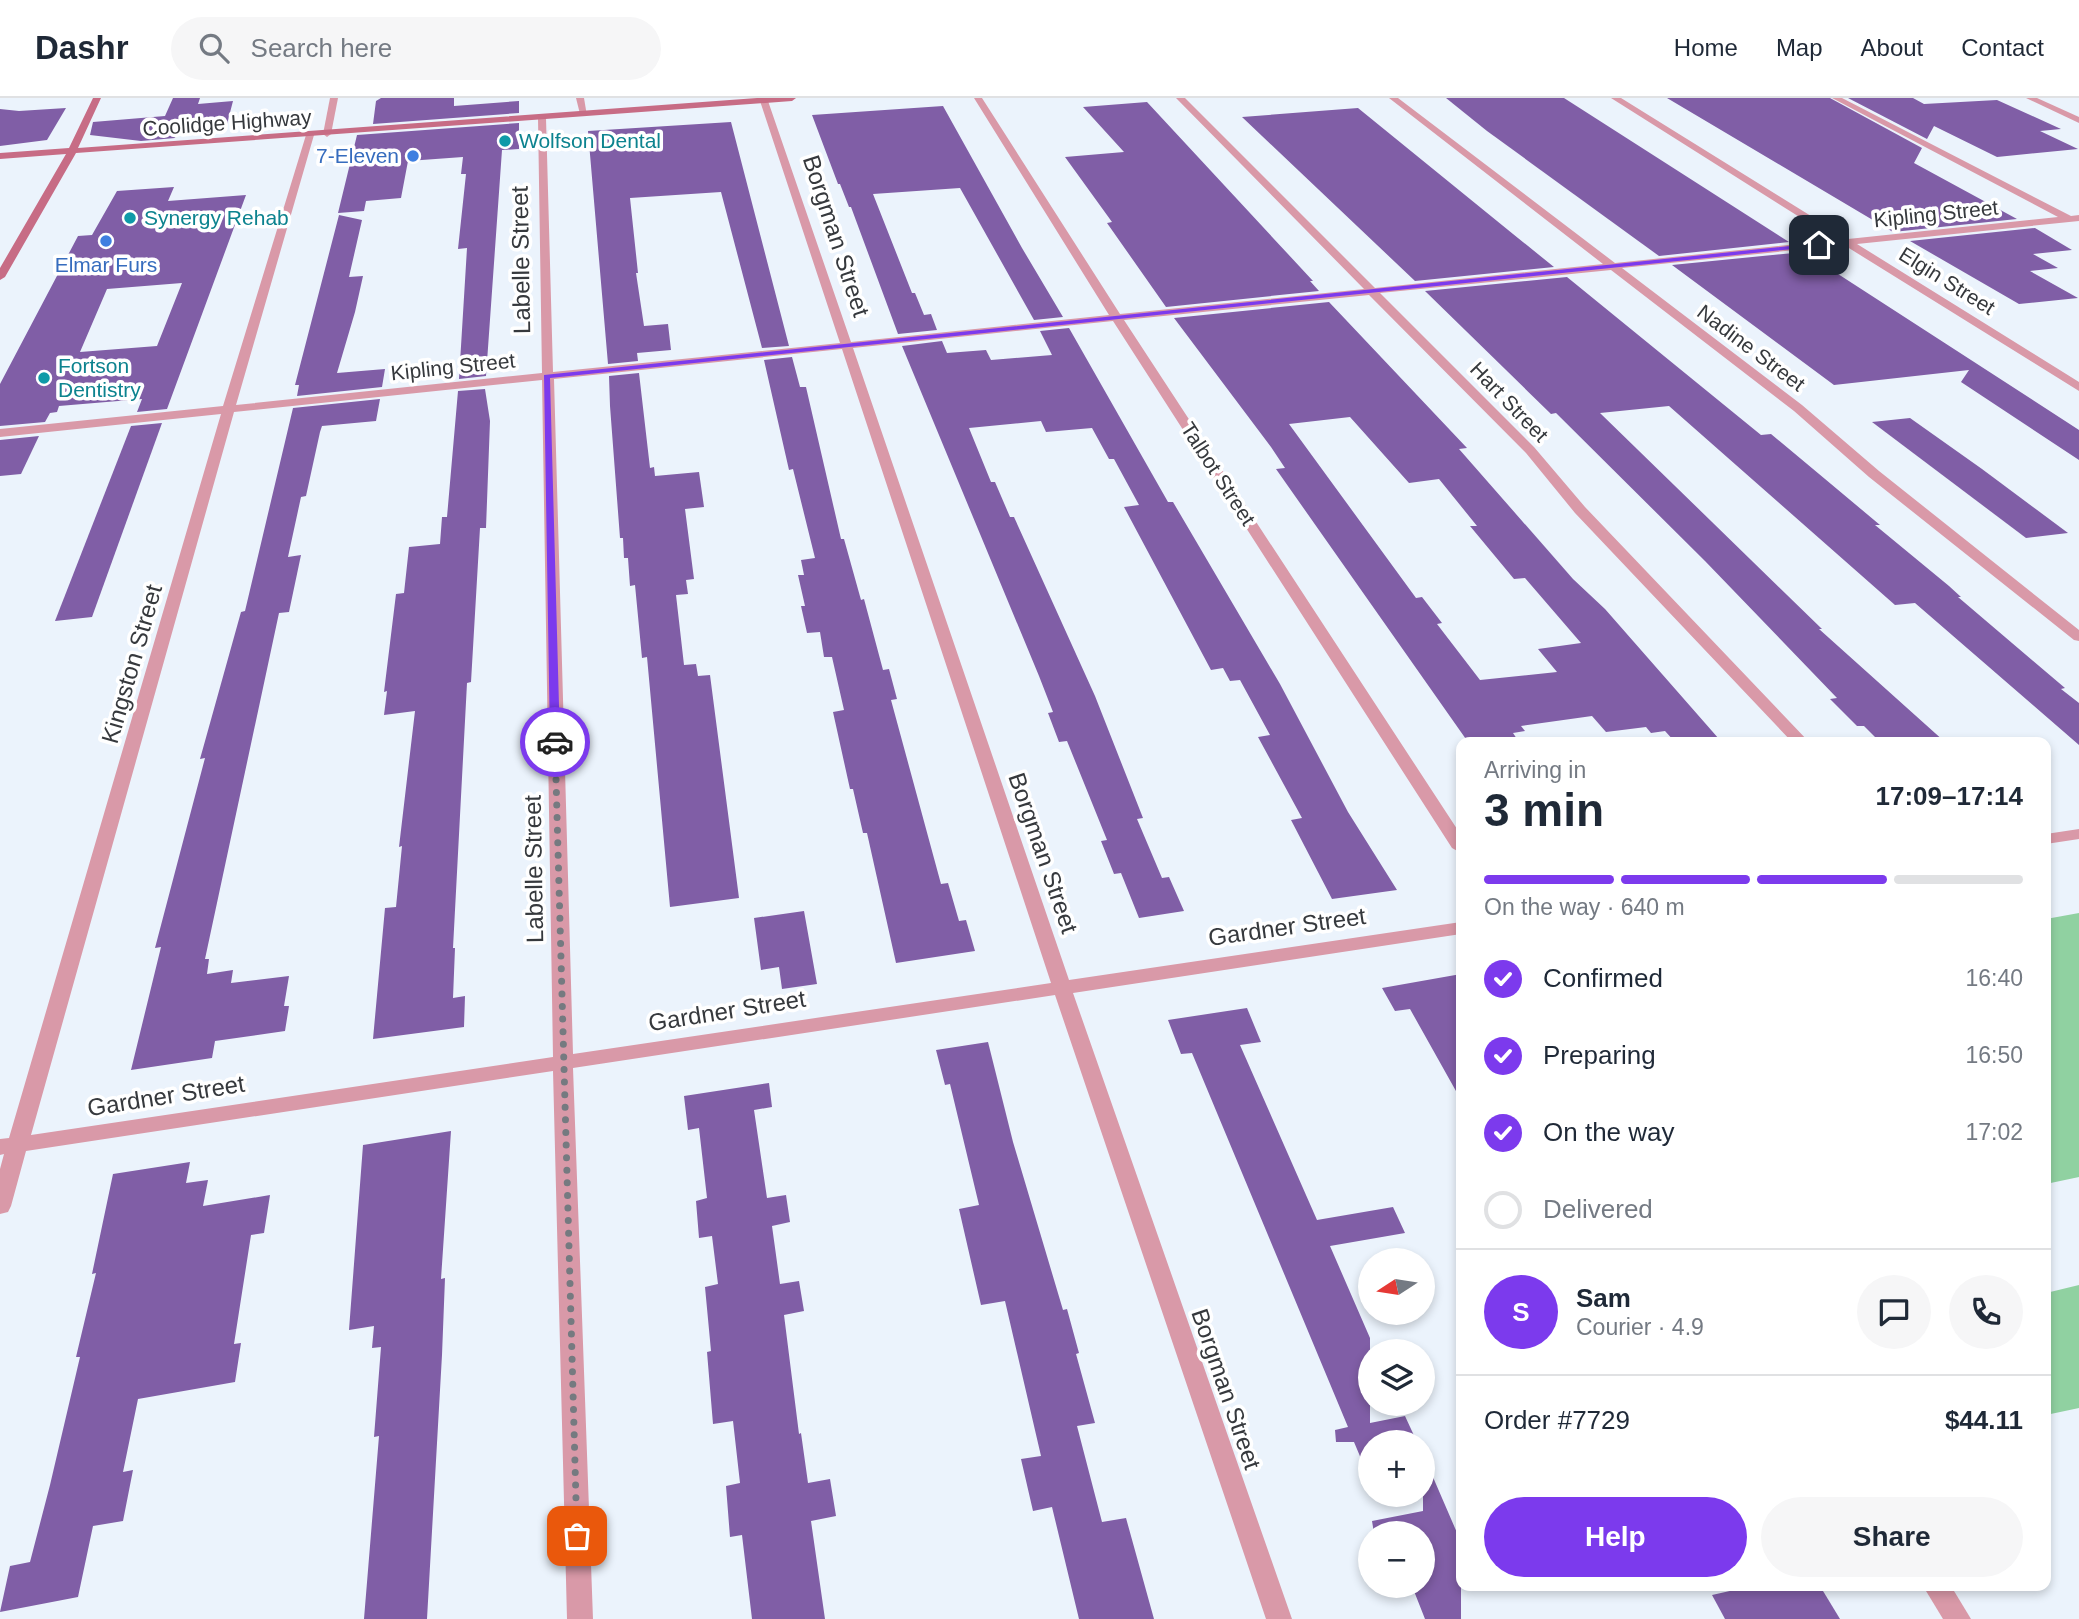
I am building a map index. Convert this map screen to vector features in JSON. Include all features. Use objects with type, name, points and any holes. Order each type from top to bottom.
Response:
[{"type":"main road","points":[[0,277],[72,152],[97,98]]},
{"type":"main road","name":"Coolidge Highway","points":[[0,156],[792,98]]},
{"type":"street","points":[[327,134],[334,98]]},
{"type":"street","points":[[580,98],[584,114]]},
{"type":"street","name":"Talbot Street","points":[[978,98],[1116,317],[1456,840]]},
{"type":"street","name":"Hart Street","points":[[1180,98],[1530,450],[1580,510],[1796,737]]},
{"type":"street","name":"Nadine Street","points":[[1393,98],[1798,408],[1874,474],[2079,637]]},
{"type":"street","name":"Elgin Street","points":[[1615,98],[2079,387]]},
{"type":"street","points":[[1836,98],[2076,220]]},
{"type":"street","points":[[2030,98],[2079,120]]},
{"type":"street","points":[[2055,98],[2079,109]]},
{"type":"street","name":"Borgman Street","points":[[764,101],[1062,987],[1279,1619]]},
{"type":"street","name":"Labelle Street","points":[[542,118],[563,1063],[580,1619]]},
{"type":"street","name":"Kingston Street","points":[[0,1206],[9,1146],[310,135]]},
{"type":"street","name":"Kipling Street","points":[[0,433],[2076,220]]},
{"type":"street","points":[[2051,838],[2079,834]]},
{"type":"street","name":"Gardner Street","points":[[9,1146],[1456,929]]},
{"type":"street","points":[[1939,1591],[1958,1619]]},
{"type":"green space","points":[[2079,913],[2079,1177],[2051,1183],[2051,918]]},
{"type":"green space","points":[[2079,1285],[2079,1408],[2051,1414],[2051,1292]]},
{"type":"building","points":[[173,98],[200,98],[198,104],[233,101],[226,128],[188,130],[177,132],[175,138],[141,141],[90,135],[93,122],[165,116]]},
{"type":"building","points":[[381,98],[454,98],[454,106],[519,101],[519,113],[373,124],[376,101]]},
{"type":"building","points":[[1446,98],[1564,98],[1789,242],[1659,256]]},
{"type":"building","points":[[1667,98],[1830,98],[1922,148],[1914,163],[2017,219],[1893,232]]},
{"type":"building","points":[[1848,98],[1913,98],[1924,104],[1997,100],[2061,129],[2040,131],[2078,149],[1997,157],[1934,126],[1927,139]]},
{"type":"building","points":[[1147,102],[1313,281],[1310,281],[1319,291],[1166,307],[1107,223],[1112,222],[1065,157],[1124,152],[1083,107]]},
{"type":"building","points":[[943,106],[1063,317],[1034,320],[960,188],[873,194],[912,293],[915,293],[924,315],[931,314],[937,330],[898,334],[851,207],[838,184],[812,115]]},
{"type":"building","points":[[66,108],[47,140],[0,146],[0,109],[19,111]]},
{"type":"building","points":[[1358,108],[1554,267],[1415,281],[1242,117]]},
{"type":"building","points":[[731,122],[789,346],[762,348],[721,192],[630,198],[636,273],[644,326],[668,324],[671,350],[637,353],[638,361],[608,364],[588,131]]},
{"type":"building","points":[[519,123],[519,149],[502,150],[486,376],[459,379],[467,248],[458,249],[466,174],[461,174],[463,157],[408,161],[401,198],[366,201],[364,211],[338,213],[357,135]]},
{"type":"building","points":[[174,187],[168,201],[246,195],[167,409],[137,412],[142,399],[59,406],[57,412],[50,413],[45,422],[0,426],[0,384],[78,236],[92,235],[117,191]],"holes":[[[182,283],[157,346],[80,352],[107,289]]]},
{"type":"building","points":[[339,215],[362,220],[349,277],[363,276],[337,373],[385,369],[382,387],[297,396],[299,385],[295,385]]},
{"type":"building","points":[[2035,228],[2072,250],[2033,254],[2058,268],[2030,271],[2078,298],[2019,304],[1910,241]]},
{"type":"building","points":[[1804,252],[2079,430],[2079,460],[1961,382],[1969,370],[1834,385],[1672,265]]},
{"type":"building","points":[[1567,277],[1761,435],[1771,434],[1880,525],[1875,525],[2065,688],[2061,689],[2079,703],[2079,745],[1915,603],[1895,605],[1669,406],[1600,413],[1822,629],[1819,629],[1939,737],[1875,737],[1864,726],[1857,726],[1830,699],[1837,698],[1705,561],[1556,413],[1551,414],[1425,291]]},
{"type":"building","points":[[1329,302],[1467,448],[1459,449],[1717,737],[1670,737],[1665,731],[1651,733],[1646,727],[1606,732],[1592,716],[1521,726],[1525,731],[1513,733],[1516,737],[1464,737],[1276,469],[1285,468],[1174,318]],"holes":[[[1350,417],[1409,483],[1439,479],[1477,526],[1470,526],[1514,579],[1525,578],[1581,643],[1538,649],[1557,672],[1480,680],[1437,624],[1442,623],[1422,597],[1416,598],[1289,424]]]},
{"type":"building","points":[[1069,328],[1168,502],[1173,502],[1280,684],[1348,812],[1397,890],[1332,899],[1291,820],[1302,818],[1258,737],[1270,735],[1240,680],[1230,681],[1223,668],[1211,670],[1124,507],[1139,505],[1114,459],[1109,459],[1092,428],[1046,432],[1041,421],[969,428],[991,482],[995,482],[1010,517],[1014,517],[1095,696],[1143,818],[1137,819],[1162,878],[1169,877],[1184,911],[1139,918],[1121,873],[1114,874],[1101,841],[1107,840],[1067,741],[1059,742],[1048,713],[1053,712],[1039,676],[902,346],[942,341],[947,353],[986,350],[991,360],[1052,355],[1040,331]]},
{"type":"building","points":[[792,357],[800,387],[806,387],[841,539],[844,539],[861,600],[864,599],[883,670],[889,669],[897,699],[891,700],[941,884],[948,883],[959,921],[966,920],[975,951],[896,963],[867,833],[863,833],[853,789],[850,789],[833,712],[844,710],[832,657],[824,657],[820,632],[807,633],[801,606],[805,606],[798,575],[804,575],[801,560],[815,558],[793,469],[789,470],[764,360]]},
{"type":"building","points":[[639,373],[650,468],[654,467],[655,476],[699,472],[704,507],[685,509],[694,579],[686,580],[688,594],[676,595],[684,665],[696,664],[698,676],[710,675],[739,898],[670,907],[647,657],[642,658],[635,585],[630,586],[628,558],[624,558],[623,538],[620,538],[610,406],[609,376]]},
{"type":"building","points":[[485,389],[490,421],[486,528],[480,528],[471,682],[467,683],[453,948],[453,998],[465,996],[464,1027],[373,1039],[385,908],[396,907],[402,846],[399,847],[415,711],[384,715],[387,691],[384,692],[396,594],[404,593],[409,547],[440,544],[442,517],[447,517],[458,391]]},
{"type":"building","points":[[380,399],[376,421],[322,426],[320,432],[306,496],[301,497],[288,557],[301,555],[289,612],[279,613],[205,959],[209,959],[207,974],[233,970],[231,983],[289,976],[284,1006],[289,1006],[285,1031],[215,1041],[212,1058],[131,1070],[161,947],[155,948],[205,758],[200,759],[241,612],[245,611],[293,408]]},
{"type":"building","points":[[1910,418],[2068,533],[2026,538],[1872,422]]},
{"type":"building","points":[[162,423],[92,617],[55,621],[131,426]]},
{"type":"building","points":[[39,436],[21,474],[0,476],[0,440]]},
{"type":"building","points":[[804,911],[817,984],[782,989],[779,967],[761,970],[754,918]]},
{"type":"building","points":[[1456,975],[1456,1091],[1410,1009],[1395,1011],[1382,988]]},
{"type":"building","points":[[1247,1008],[1261,1042],[1240,1045],[1317,1220],[1393,1207],[1405,1233],[1330,1246],[1358,1310],[1358,1325],[1364,1325],[1370,1338],[1358,1339],[1358,1416],[1370,1416],[1370,1423],[1405,1416],[1411,1430],[1358,1430],[1358,1452],[1354,1442],[1336,1442],[1335,1430],[1348,1427],[1192,1053],[1181,1054],[1168,1020]]},
{"type":"building","points":[[988,1042],[1013,1142],[1063,1310],[1067,1309],[1079,1353],[1076,1354],[1095,1423],[1077,1426],[1102,1522],[1126,1518],[1154,1619],[1079,1619],[1052,1507],[1033,1511],[1021,1459],[1041,1456],[1005,1301],[981,1305],[959,1209],[979,1205],[950,1084],[945,1085],[936,1050]]},
{"type":"building","points":[[769,1083],[772,1107],[754,1110],[767,1198],[786,1195],[790,1222],[772,1226],[780,1284],[799,1281],[804,1311],[784,1315],[799,1434],[801,1433],[808,1483],[830,1479],[836,1516],[811,1521],[825,1619],[752,1619],[742,1535],[730,1537],[726,1486],[740,1483],[733,1421],[713,1424],[707,1352],[711,1351],[705,1287],[718,1284],[712,1236],[699,1238],[696,1201],[707,1198],[699,1128],[688,1130],[684,1096]]},
{"type":"building","points":[[451,1131],[441,1279],[445,1278],[442,1355],[427,1619],[364,1619],[379,1436],[374,1437],[381,1347],[372,1348],[374,1326],[349,1330],[363,1145]]},
{"type":"building","points":[[190,1162],[186,1183],[208,1180],[203,1206],[270,1195],[264,1233],[251,1235],[234,1344],[241,1343],[235,1382],[138,1399],[123,1472],[133,1470],[123,1521],[93,1526],[78,1597],[0,1612],[10,1566],[30,1562],[50,1485],[80,1357],[76,1357],[96,1273],[92,1274],[113,1174]]},
{"type":"building","points":[[1435,1482],[1456,1530],[1456,1591],[1461,1591],[1461,1619],[1425,1619],[1417,1598],[1435,1598],[1435,1521],[1372,1521],[1423,1511],[1423,1507],[1435,1507]]},
{"type":"building","points":[[1730,1591],[1823,1591],[1840,1619],[1725,1619],[1712,1595]]},
{"type":"way so far","points":[[555,742],[577,1536]]},
{"type":"place","name":"Wolfson Dental","points":[[505,141]]},
{"type":"place","name":"7-Eleven","points":[[413,156]]},
{"type":"place","name":"Synergy Rehab","points":[[130,218]]},
{"type":"place","name":"Elmar Furs","points":[[106,241]]},
{"type":"place","name":"Fortson Dentistry","points":[[44,378]]},
{"type":"route","points":[[555,742],[546,376],[1819,245]]}]
